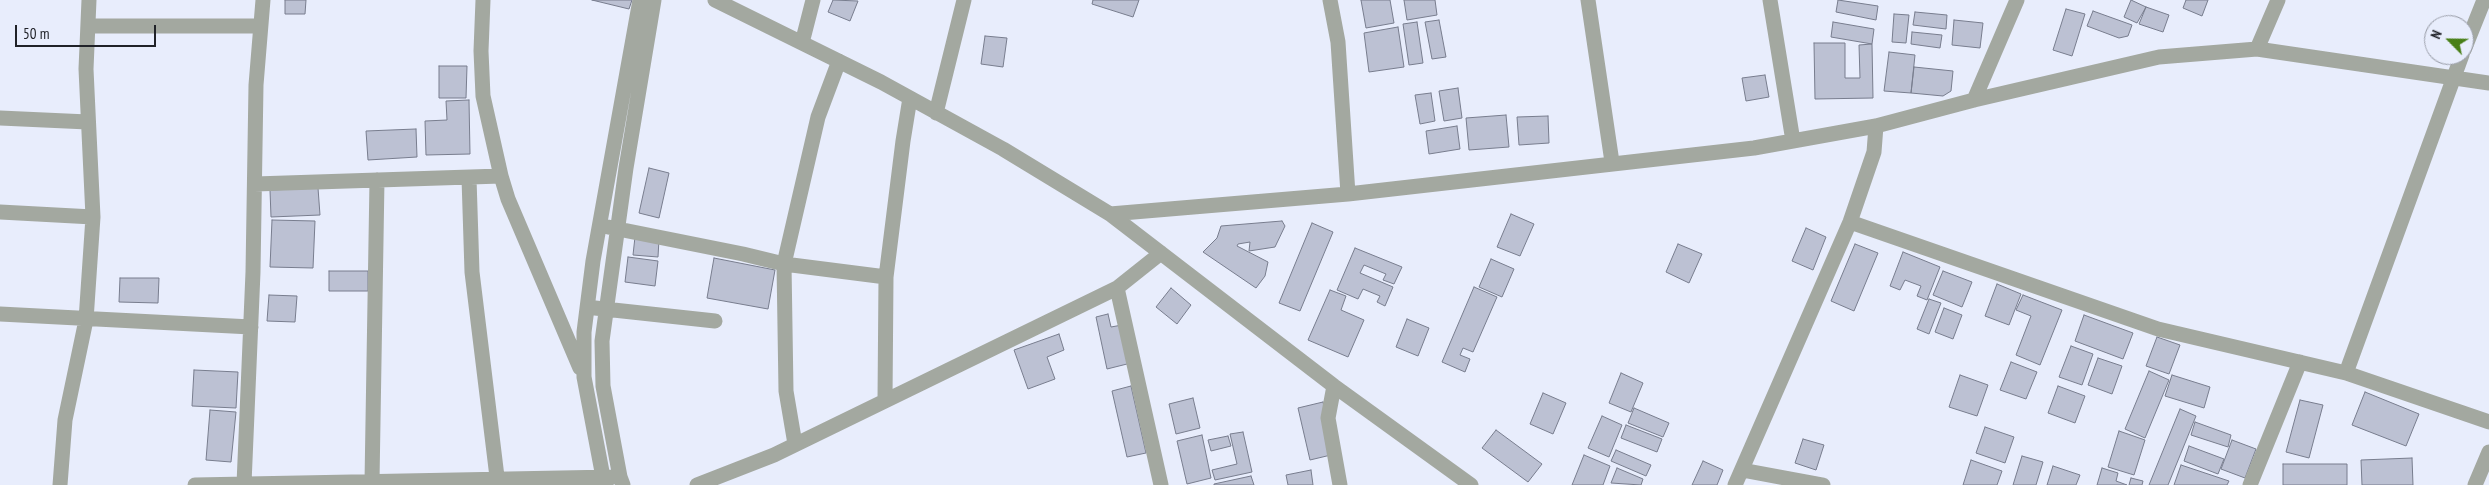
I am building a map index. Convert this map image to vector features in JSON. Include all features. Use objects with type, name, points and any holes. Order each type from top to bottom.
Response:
[{"type":"street","points":[[60,485],[65,420],[86,320],[93,217],[86,70],[89,0]]},
{"type":"street","points":[[244,484],[251,327],[256,85],[263,0]]},
{"type":"street","points":[[483,0],[481,51],[483,96],[501,176],[508,199],[584,377]]},
{"type":"street","points":[[605,481],[584,377],[584,332],[600,225],[640,0]]},
{"type":"street","points":[[195,485],[622,481],[602,380],[605,310],[616,229],[654,0]]},
{"type":"street","points":[[715,0],[910,98],[1003,149],[1110,214],[1334,386],[1471,485]]},
{"type":"street","points":[[802,43],[813,0]]},
{"type":"street","points":[[936,113],[964,0]]},
{"type":"street","points":[[1330,0],[1338,42],[1348,194]]},
{"type":"street","points":[[1588,0],[1612,162]]},
{"type":"street","points":[[1770,0],[1793,141]]},
{"type":"street","points":[[1974,100],[2018,0]]},
{"type":"street","points":[[2256,49],[2278,0]]},
{"type":"street","points":[[2474,25],[2484,0]]},
{"type":"street","points":[[88,26],[260,26]]},
{"type":"street","points":[[1110,214],[1348,194],[1612,162],[1754,148],[1876,126],[1974,100],[2159,57],[2256,49],[2489,83]]},
{"type":"street","points":[[795,444],[786,392],[784,264],[818,117],[839,61]]},
{"type":"street","points":[[2346,373],[2458,65]]},
{"type":"street","points":[[885,400],[886,277],[910,98]]},
{"type":"street","points":[[0,118],[88,122]]},
{"type":"street","points":[[1735,485],[1850,222],[1874,152],[1876,126]]},
{"type":"street","points":[[255,184],[501,176]]},
{"type":"street","points":[[469,178],[472,272],[497,482]]},
{"type":"street","points":[[372,482],[377,180]]},
{"type":"street","points":[[0,212],[93,217]]},
{"type":"street","points":[[1850,222],[2158,329],[2346,373],[2489,422]]},
{"type":"street","points":[[600,225],[784,264],[886,277]]},
{"type":"street","points":[[697,485],[774,455],[1117,288],[1161,253]]},
{"type":"street","points":[[1117,288],[1161,485]]},
{"type":"street","points":[[587,308],[715,321]]},
{"type":"street","points":[[0,314],[86,320],[251,327]]},
{"type":"street","points":[[2250,485],[2300,362]]},
{"type":"street","points":[[1334,386],[1328,418],[1340,485]]},
{"type":"street","points":[[2475,485],[2489,452]]},
{"type":"street","points":[[1742,470],[1822,485]]},
{"type":"building","points":[[285,0],[306,0],[305,14],[285,14]]},
{"type":"building","points":[[592,0],[632,0],[629,9]]},
{"type":"building","points":[[833,0],[858,1],[850,21],[828,12]]},
{"type":"building","points":[[1093,0],[1139,0],[1133,17],[1092,4]]},
{"type":"building","points":[[1361,0],[1390,0],[1394,23],[1366,28]]},
{"type":"building","points":[[1404,0],[1435,0],[1437,15],[1407,20]]},
{"type":"building","points":[[1838,0],[1878,6],[1876,20],[1836,12]]},
{"type":"building","points":[[2131,0],[2146,7],[2137,23],[2124,17]]},
{"type":"building","points":[[2186,0],[2208,0],[2202,16],[2183,8]]},
{"type":"building","points":[[2146,7],[2169,15],[2163,32],[2139,24]]},
{"type":"building","points":[[2066,9],[2085,14],[2072,56],[2053,50]]},
{"type":"building","points":[[2093,11],[2132,25],[2128,36],[2119,38],[2087,26]]},
{"type":"building","points":[[1915,12],[1947,15],[1946,29],[1913,25]]},
{"type":"building","points":[[1894,14],[1909,15],[1906,43],[1892,42]]},
{"type":"building","points":[[1439,20],[1446,57],[1432,59],[1425,22]]},
{"type":"building","points":[[1954,20],[1983,23],[1980,48],[1952,45]]},
{"type":"building","points":[[1417,22],[1423,63],[1409,65],[1403,24]]},
{"type":"building","points":[[1833,22],[1874,29],[1872,44],[1831,37]]},
{"type":"building","points":[[1398,27],[1404,67],[1369,72],[1364,33]]},
{"type":"building","points":[[1912,32],[1942,35],[1940,48],[1911,44]]},
{"type":"building","points":[[985,36],[1007,38],[1003,67],[981,64]]},
{"type":"building","points":[[1814,43],[1845,43],[1845,78],[1860,78],[1859,45],[1872,44],[1873,98],[1815,99]]},
{"type":"building","points":[[1889,52],[1915,55],[1911,93],[1884,91]]},
{"type":"building","points":[[439,66],[467,66],[466,98],[439,98]]},
{"type":"building","points":[[1914,67],[1953,71],[1951,91],[1943,96],[1911,93]]},
{"type":"building","points":[[1765,75],[1769,97],[1746,101],[1742,78]]},
{"type":"building","points":[[1458,88],[1462,118],[1444,121],[1439,91]]},
{"type":"building","points":[[1431,93],[1435,121],[1420,124],[1415,95]]},
{"type":"building","points":[[469,100],[470,154],[426,155],[425,121],[447,120],[446,101]]},
{"type":"building","points":[[1506,115],[1509,147],[1469,150],[1466,118]]},
{"type":"building","points":[[1548,116],[1549,143],[1519,145],[1517,117]]},
{"type":"building","points":[[1457,126],[1460,149],[1429,154],[1426,131]]},
{"type":"building","points":[[416,129],[417,157],[368,160],[366,131]]},
{"type":"building","points":[[649,168],[669,173],[659,218],[639,213]]},
{"type":"building","points":[[318,188],[320,215],[271,217],[270,190]]},
{"type":"building","points":[[1511,214],[1534,224],[1520,256],[1497,247]]},
{"type":"building","points":[[272,220],[315,221],[313,268],[270,267]]},
{"type":"building","points":[[1282,221],[1285,226],[1275,247],[1249,251],[1250,242],[1238,244],[1237,246],[1268,262],[1265,276],[1256,288],[1203,252],[1217,238],[1221,226]]},
{"type":"building","points":[[1312,223],[1333,232],[1300,311],[1279,303]]},
{"type":"building","points":[[1806,228],[1826,237],[1813,270],[1792,261]]},
{"type":"building","points":[[635,237],[659,239],[658,257],[633,255]]},
{"type":"building","points":[[1678,244],[1702,254],[1689,283],[1666,272]]},
{"type":"building","points":[[1855,244],[1878,253],[1854,311],[1831,301]]},
{"type":"building","points":[[1355,248],[1402,267],[1394,284],[1383,280],[1386,274],[1364,265],[1360,273],[1393,287],[1385,306],[1377,302],[1380,296],[1363,289],[1358,299],[1337,290]]},
{"type":"building","points":[[1903,252],[1940,267],[1927,300],[1917,296],[1921,286],[1905,280],[1900,290],[1890,286]]},
{"type":"building","points":[[628,257],[658,261],[655,286],[625,282]]},
{"type":"building","points":[[714,258],[775,270],[768,309],[707,298]]},
{"type":"building","points":[[1491,259],[1514,269],[1502,297],[1479,287]]},
{"type":"building","points":[[329,271],[368,271],[368,291],[329,291]]},
{"type":"building","points":[[1943,271],[1972,282],[1962,307],[1933,295]]},
{"type":"building","points":[[120,278],[159,278],[158,303],[119,302]]},
{"type":"building","points":[[1997,284],[2021,294],[2009,325],[1985,316]]},
{"type":"building","points":[[1474,287],[1497,297],[1473,352],[1463,348],[1460,355],[1470,359],[1465,372],[1442,362]]},
{"type":"building","points":[[1171,288],[1191,305],[1177,324],[1156,307]]},
{"type":"building","points":[[1330,290],[1346,296],[1341,310],[1364,320],[1348,357],[1308,340]]},
{"type":"building","points":[[269,295],[297,296],[295,322],[267,321]]},
{"type":"building","points":[[2023,295],[2062,310],[2040,365],[2016,355],[2031,316],[2016,310]]},
{"type":"building","points":[[1929,299],[1941,303],[1929,334],[1917,329]]},
{"type":"building","points":[[1944,308],[1962,315],[1953,339],[1935,332]]},
{"type":"building","points":[[1108,314],[1111,327],[1122,325],[1131,363],[1107,369],[1096,317]]},
{"type":"building","points":[[2084,315],[2133,333],[2123,359],[2075,341]]},
{"type":"building","points":[[1407,319],[1429,328],[1418,356],[1396,347]]},
{"type":"building","points":[[1059,334],[1064,350],[1047,357],[1055,379],[1028,389],[1014,350]]},
{"type":"building","points":[[2157,337],[2180,345],[2169,374],[2146,366]]},
{"type":"building","points":[[2071,346],[2093,354],[2082,385],[2059,377]]},
{"type":"building","points":[[2098,358],[2122,366],[2112,394],[2088,385]]},
{"type":"building","points":[[2011,362],[2037,372],[2026,399],[2000,390]]},
{"type":"building","points":[[194,370],[238,372],[236,408],[192,406]]},
{"type":"building","points":[[2149,371],[2169,380],[2145,438],[2125,429]]},
{"type":"building","points":[[1621,373],[1643,383],[1631,412],[1609,403]]},
{"type":"building","points":[[1960,375],[1988,385],[1977,416],[1949,407]]},
{"type":"building","points":[[2172,375],[2210,387],[2204,408],[2165,396]]},
{"type":"building","points":[[1131,386],[1146,453],[1127,457],[1112,391]]},
{"type":"building","points":[[2058,386],[2085,396],[2075,423],[2048,413]]},
{"type":"building","points":[[2365,392],[2419,414],[2406,446],[2352,425]]},
{"type":"building","points":[[1543,393],[1566,403],[1553,434],[1530,424]]},
{"type":"building","points":[[1193,398],[1200,428],[1176,434],[1169,404]]},
{"type":"building","points":[[2300,400],[2323,405],[2309,458],[2286,452]]},
{"type":"building","points":[[1323,402],[1335,454],[1310,460],[1298,408]]},
{"type":"building","points":[[1634,408],[1669,423],[1663,437],[1628,423]]},
{"type":"building","points":[[2180,409],[2196,416],[2168,485],[2149,485]]},
{"type":"building","points":[[210,410],[236,412],[231,462],[206,460]]},
{"type":"building","points":[[1602,416],[1622,425],[1609,457],[1588,448]]},
{"type":"building","points":[[2195,422],[2231,435],[2228,447],[2191,435]]},
{"type":"building","points":[[1626,425],[1662,439],[1657,452],[1621,438]]},
{"type":"building","points":[[1985,427],[2014,437],[2005,463],[1976,453]]},
{"type":"building","points":[[1496,430],[1542,464],[1528,482],[1482,448]]},
{"type":"building","points":[[2119,431],[2145,440],[2134,475],[2108,467]]},
{"type":"building","points":[[1243,432],[1252,472],[1215,480],[1212,470],[1237,464],[1230,434]]},
{"type":"building","points":[[1202,435],[1211,478],[1187,484],[1177,441]]},
{"type":"building","points":[[1228,436],[1231,446],[1211,451],[1208,440]]},
{"type":"building","points":[[1803,439],[1824,445],[1816,470],[1795,463]]},
{"type":"building","points":[[2232,440],[2256,449],[2245,478],[2221,469]]},
{"type":"building","points":[[2189,446],[2224,459],[2218,474],[2184,461]]},
{"type":"building","points":[[1616,450],[1651,465],[1646,476],[1611,461]]},
{"type":"building","points":[[1584,455],[1610,466],[1603,485],[1572,485]]},
{"type":"building","points":[[2022,456],[2043,462],[2036,485],[2013,485]]},
{"type":"building","points":[[2412,458],[2413,485],[2362,485],[2361,460]]},
{"type":"building","points":[[1971,460],[2002,471],[1997,485],[1963,485]]},
{"type":"building","points":[[1703,461],[1723,470],[1717,485],[1692,485]]},
{"type":"building","points":[[2283,464],[2347,464],[2347,485],[2283,485]]},
{"type":"building","points":[[2181,465],[2229,481],[2227,485],[2174,485]]},
{"type":"building","points":[[2053,466],[2080,475],[2076,485],[2047,485]]},
{"type":"building","points":[[1617,468],[1643,479],[1641,485],[1611,483]]},
{"type":"building","points":[[2102,468],[2118,473],[2116,481],[2127,485],[2097,485]]},
{"type":"building","points":[[1311,470],[1313,485],[1288,485],[1286,475]]},
{"type":"building","points":[[1251,476],[1254,485],[1214,485],[1214,484]]},
{"type":"building","points":[[2131,478],[2143,481],[2142,485],[2129,485]]}]
